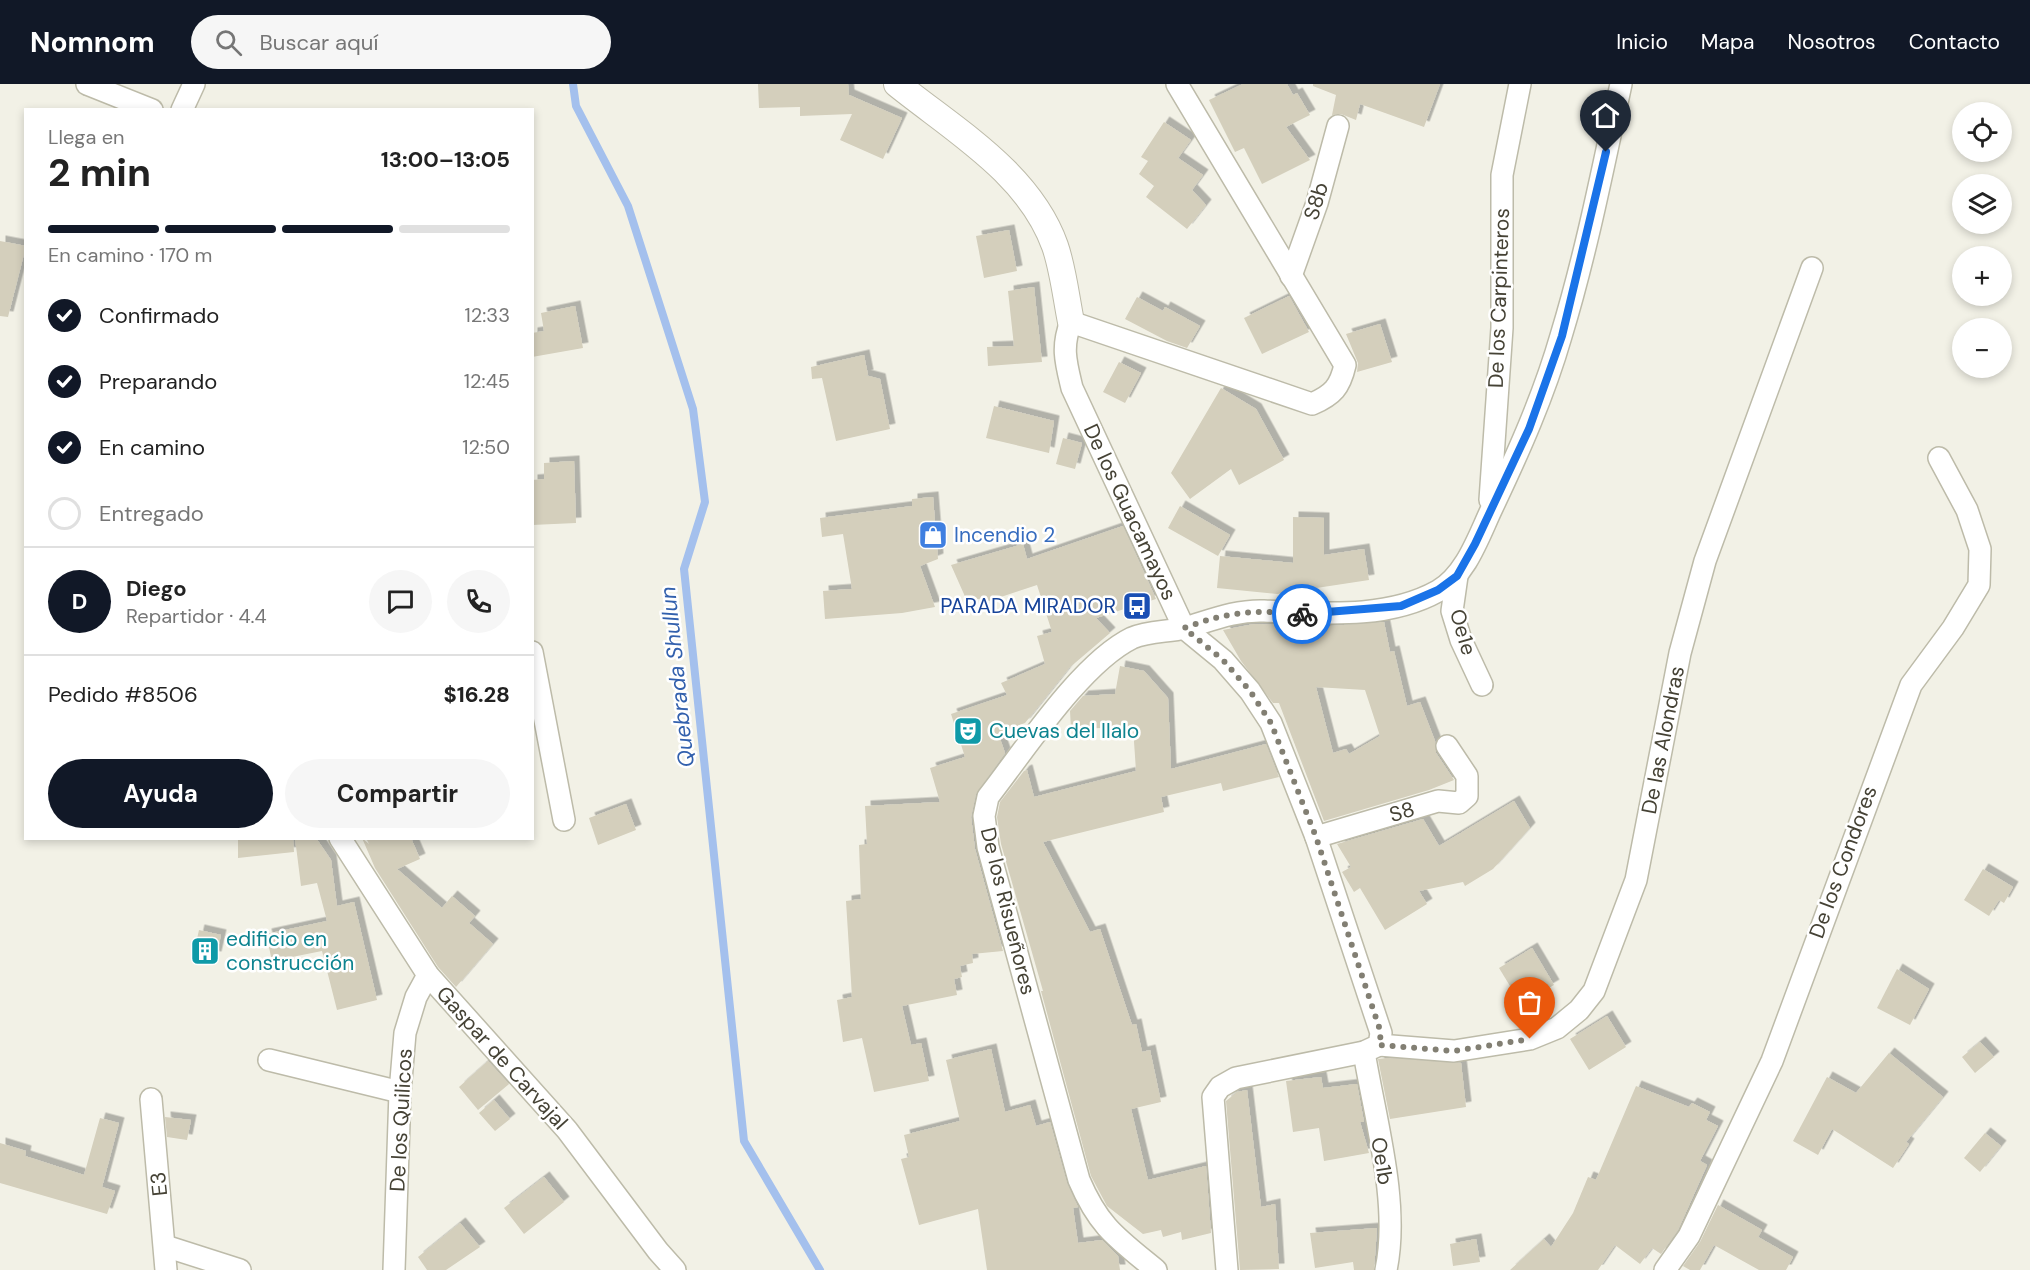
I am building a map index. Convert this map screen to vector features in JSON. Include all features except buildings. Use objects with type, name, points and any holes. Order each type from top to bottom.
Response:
[{"type":"street","points":[[87,84],[147,108]]},
{"type":"street","points":[[183,108],[194,84]]},
{"type":"street","points":[[897,84],[1005,171],[1036,208],[1055,246],[1071,322],[1312,404],[1330,396],[1341,382],[1345,364],[1178,84]]},
{"type":"street","name":"De los Carpinteros","points":[[1490,513],[1502,328],[1502,175],[1520,84]]},
{"type":"street","name":"De los Risueñores","points":[[1156,1270],[1107,1230],[1090,1205],[1078,1180],[988,847],[984,816],[988,797],[1071,690],[1099,660],[1134,637],[1184,628],[1219,615],[1261,611],[1311,615],[1401,606],[1438,590],[1457,576],[1490,513],[1529,429],[1562,336],[1621,84]]},
{"type":"street","name":"S8b","points":[[1291,276],[1317,203],[1338,126]]},
{"type":"street","name":"De las Alondras","points":[[1371,1048],[1454,1051],[1530,1039],[1557,1028],[1579,1010],[1594,991],[1636,880],[1680,653],[1705,561],[1812,268]]},
{"type":"street","name":"De los Guacamayos","points":[[1071,322],[1064,339],[1072,388],[1184,628],[1223,660],[1250,691],[1271,723],[1316,837],[1381,1033],[1371,1048]]},
{"type":"street","name":"De los Condores","points":[[1665,1270],[1689,1236],[1772,1061],[1911,685],[1953,628],[1979,585],[1980,549],[1967,510],[1939,458]]},
{"type":"street","name":"Oe1e","points":[[1457,576],[1452,611],[1461,640],[1482,685]]},
{"type":"street","points":[[534,662],[564,820]]},
{"type":"street","name":"S8","points":[[1316,837],[1438,801],[1459,803],[1467,796],[1467,776],[1447,746]]},
{"type":"street","name":"Gaspar de Carvajal","points":[[341,840],[428,975],[567,1130],[658,1251],[675,1270]]},
{"type":"street","name":"De los Quilicos","points":[[394,1270],[400,1092],[408,1018],[428,975]]},
{"type":"street","points":[[1227,1270],[1213,1097],[1220,1087],[1236,1078],[1371,1048]]},
{"type":"street","name":"Oe1b","points":[[1371,1048],[1387,1190],[1390,1247],[1386,1270]]},
{"type":"street","points":[[269,1060],[400,1092]]},
{"type":"street","name":"E3","points":[[151,1099],[166,1270]]},
{"type":"street","points":[[165,1246],[240,1270]]},
{"type":"waterway","name":"Quebrada Shullun","points":[[573,84],[576,106],[628,206],[693,409],[705,502],[684,569],[744,1141],[820,1270]]},
{"type":"way so far","points":[[1302,614],[1261,611],[1219,615],[1184,628],[1223,660],[1250,691],[1271,723],[1316,837],[1381,1033],[1379,1045],[1454,1051],[1530,1039]]},
{"type":"place","name":"Incendio 2","points":[[933,535]]},
{"type":"place","name":"PARADA MIRADOR","points":[[1137,606]]},
{"type":"place","name":"Cuevas del Ilalo","points":[[968,731]]},
{"type":"place","name":"edificio en construcción","points":[[205,951]]},
{"type":"route","points":[[1302,614],[1401,606],[1438,590],[1457,576],[1475,544],[1529,429],[1562,336],[1606,152]]}]
